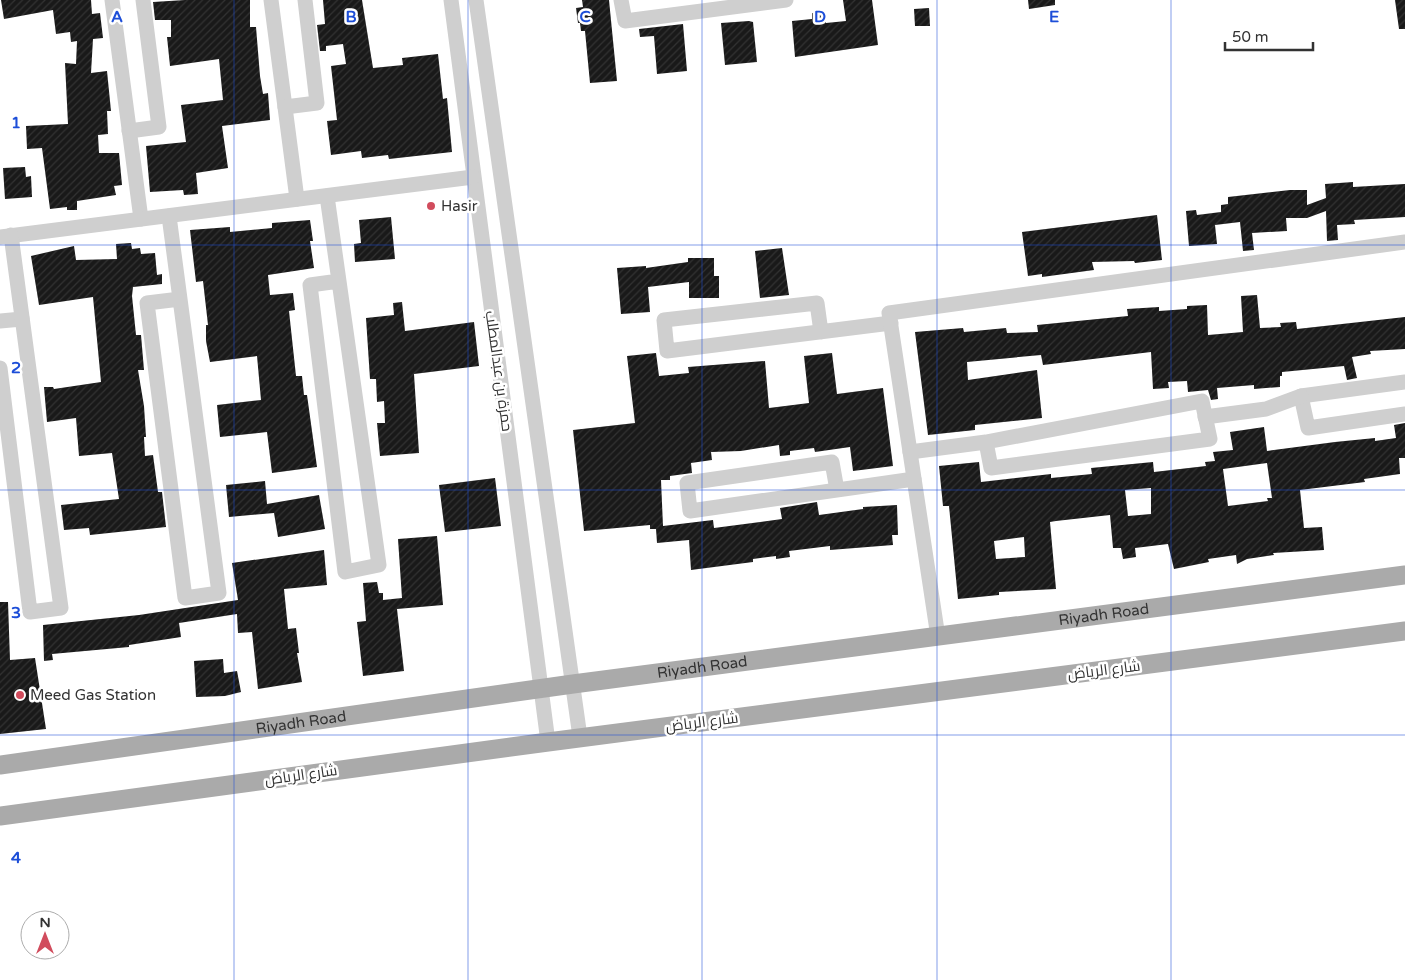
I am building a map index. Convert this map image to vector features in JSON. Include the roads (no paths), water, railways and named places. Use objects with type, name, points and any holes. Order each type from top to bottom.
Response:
[{"type":"main road","name":"Riyadh Road","points":[[0,765],[573,684],[1405,574]]},
{"type":"main road","name":"شارع الرياض","points":[[0,816],[548,742],[1405,631]]},
{"type":"street","points":[[112,0],[140,219]]},
{"type":"street","points":[[129,132],[159,127],[143,0]]},
{"type":"street","points":[[271,0],[297,200]]},
{"type":"street","points":[[285,106],[317,103],[304,0]]},
{"type":"street","name":"حمزة بن عبدالمطلب","points":[[451,0],[472,177],[548,742]]},
{"type":"street","name":"حمزة بن عبدالمطلب","points":[[476,0],[580,738]]},
{"type":"street","points":[[621,0],[625,21],[786,0]]},
{"type":"street","points":[[0,368],[30,612],[61,608],[22,319],[6,236],[472,177]]},
{"type":"street","points":[[327,196],[339,281],[379,565],[345,572],[310,285],[339,281]]},
{"type":"street","points":[[170,216],[219,593],[185,598],[147,303],[180,299]]},
{"type":"street","points":[[938,637],[889,313],[1405,242]]},
{"type":"street","points":[[821,332],[816,303],[664,320],[667,351],[821,332],[891,323]]},
{"type":"street","points":[[0,321],[22,319]]},
{"type":"street","points":[[1205,417],[1266,409],[1301,396],[1405,382]]},
{"type":"street","points":[[1301,396],[1308,428],[1405,414]]},
{"type":"street","points":[[910,452],[986,442],[1202,402],[1210,439],[991,468],[986,442]]},
{"type":"street","points":[[837,490],[832,462],[687,483],[690,510],[837,490],[914,479]]},
{"type":"place","name":"Hasir","points":[[431,206]]},
{"type":"place","name":"Meed Gas Station","points":[[20,695]]}]
